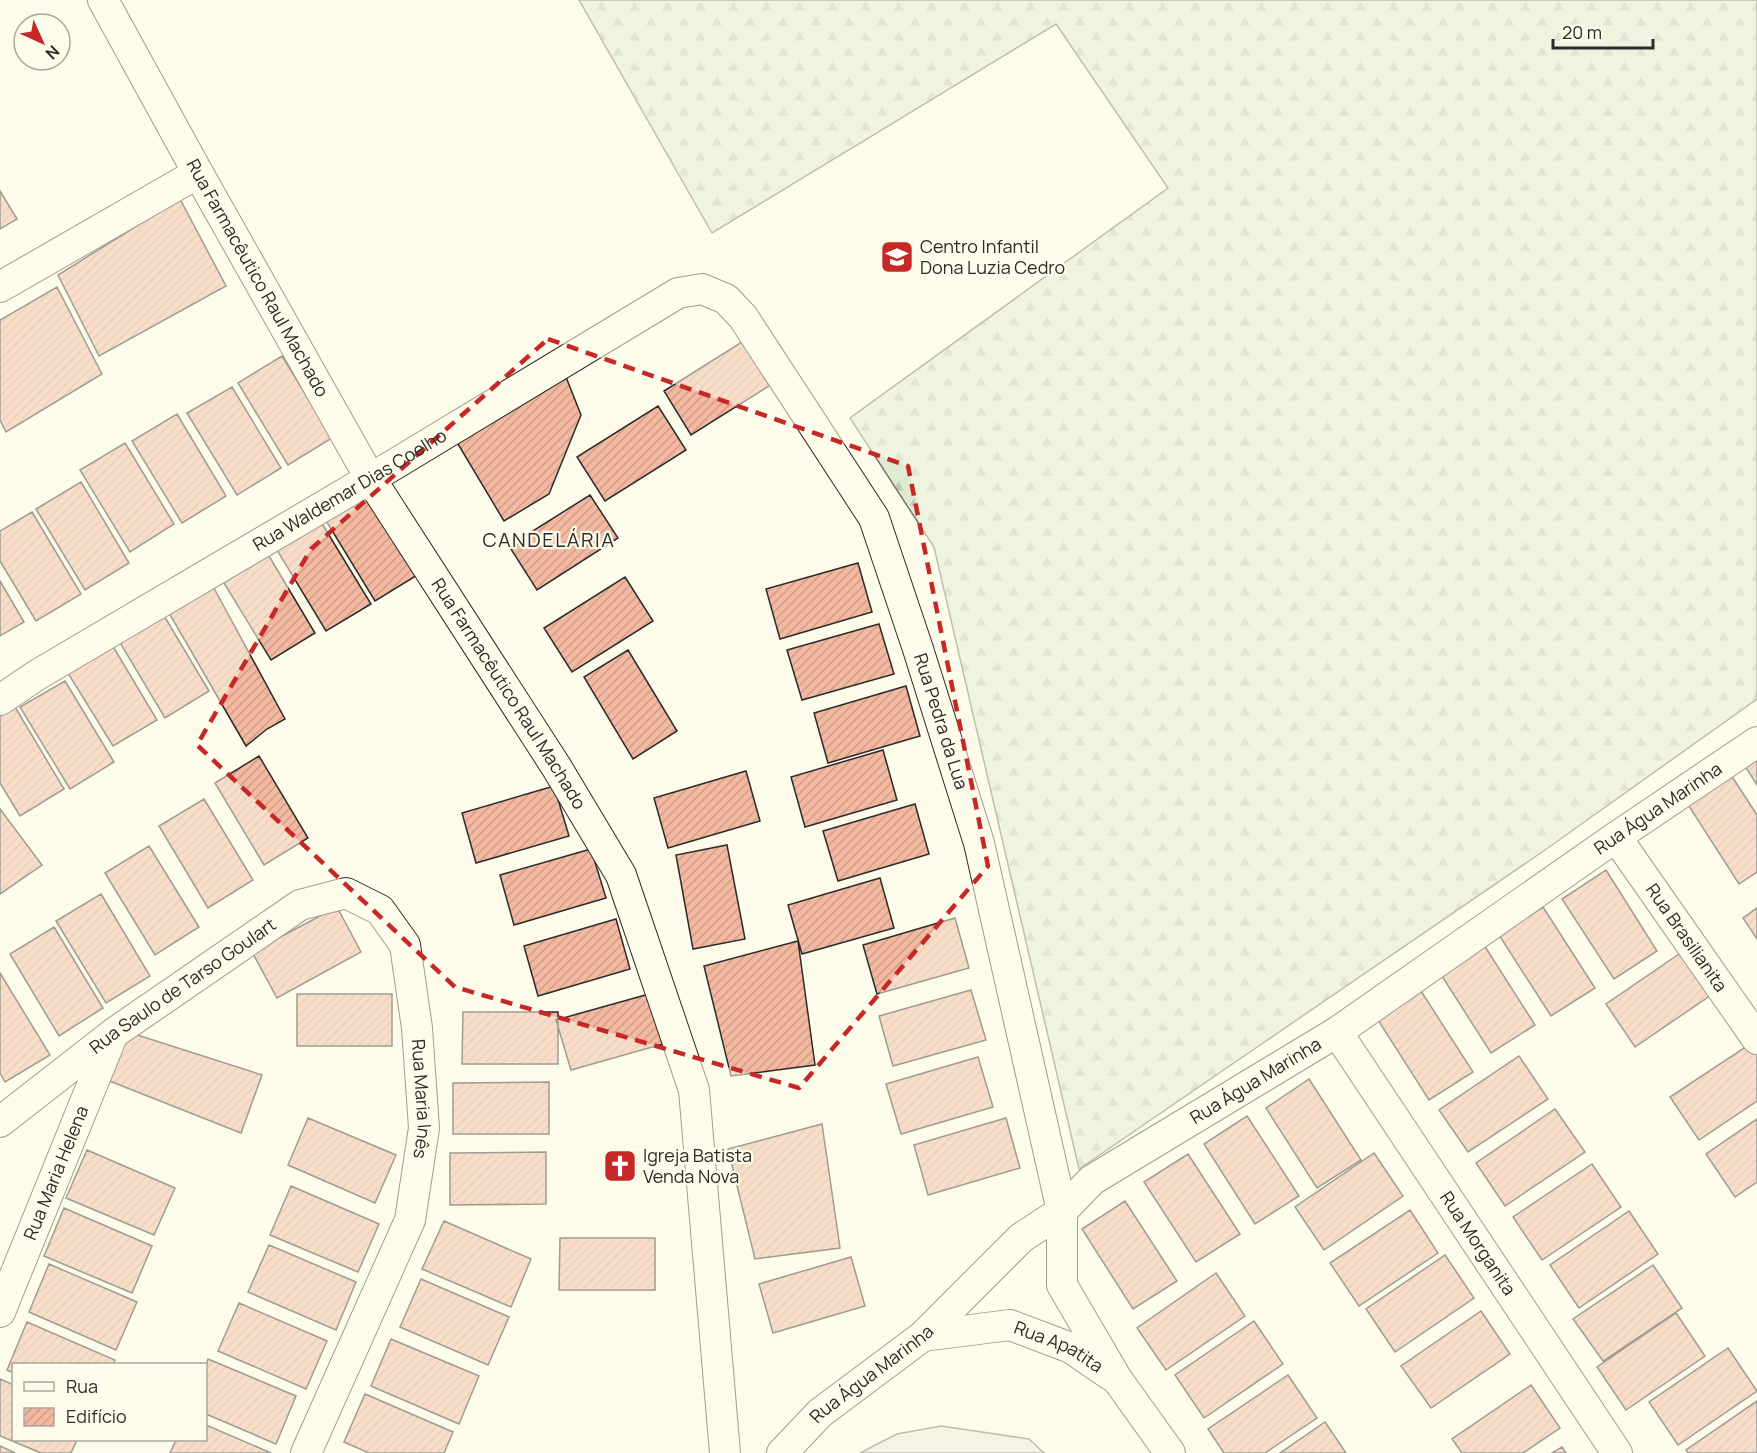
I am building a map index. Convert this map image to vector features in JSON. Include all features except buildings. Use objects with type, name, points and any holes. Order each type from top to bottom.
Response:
[{"type":"street","name":"Rua Farmacêutico Raul Machado","points":[[103,0],[370,478],[551,759],[621,875],[694,1090],[725,1453]]},
{"type":"street","points":[[0,287],[198,173]]},
{"type":"street","name":"Rua Waldemar Dias Coelho","points":[[0,700],[37,675],[678,293],[702,289]]},
{"type":"street","name":"Rua Pedra da Lua","points":[[702,289],[726,299],[743,317],[874,518],[979,843],[1062,1211]]},
{"type":"street","name":"Rua Água Marinha","points":[[782,1453],[820,1413],[923,1336],[1021,1238],[1062,1211],[1092,1180],[1337,1032],[1616,837],[1757,742]]},
{"type":"street","name":"Rua Brasilianita","points":[[1616,837],[1757,1039]]},
{"type":"street","name":"Rua Saulo de Tarso Goulart","points":[[0,1122],[114,1033],[300,905],[346,893],[380,910]]},
{"type":"street","name":"Rua Maria Inês","points":[[306,1453],[410,1220],[424,1128],[417,1028],[405,945],[380,910]]},
{"type":"street","name":"Rua Morganita","points":[[1337,1032],[1617,1453]]},
{"type":"street","name":"Rua Maria Helena","points":[[0,1312],[114,1033]]},
{"type":"street","name":"Rua Apatita","points":[[1062,1211],[1062,1285],[1118,1379],[1170,1453]]},
{"type":"street","name":"Rua Apatita","points":[[923,1336],[1010,1325],[1071,1348],[1118,1379]]},
{"type":"highlighted area","points":[[548,339],[908,466],[988,866],[799,1088],[455,987],[197,745],[311,549]]},
{"type":"green space","points":[[579,0],[1757,0],[1757,699],[1545,850],[1079,1169],[934,547],[850,418],[1168,188],[1056,24],[712,233]]},
{"type":"shaded area","points":[[941,1426],[1029,1439],[1044,1453],[860,1453],[897,1434]]},
{"type":"place","name":"Centro Infantil Dona Luzia Cedro","points":[[897,257]]},
{"type":"place","name":"Igreja Batista Venda Nova","points":[[620,1166]]},
{"type":"district","name":"CANDELÁRIA","points":[[549,540]]}]
